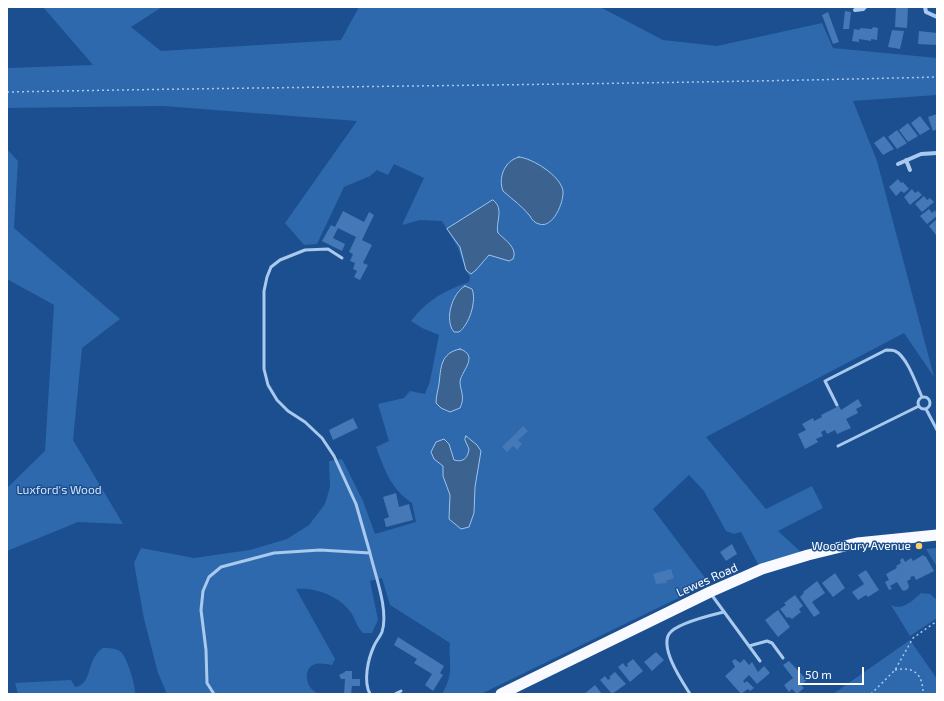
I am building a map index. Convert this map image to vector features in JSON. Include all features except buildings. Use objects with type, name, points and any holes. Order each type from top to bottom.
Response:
[{"type":"highway","name":"Lewes Road","points":[[502,694],[710,592],[762,570],[808,555],[857,544],[937,535]]},
{"type":"street","points":[[855,10],[866,7]]},
{"type":"street","points":[[925,7],[926,12],[937,17]]},
{"type":"street","points":[[898,164],[920,154],[937,153]]},
{"type":"street","points":[[906,160],[910,170]]},
{"type":"lane","points":[[342,258],[328,249],[305,250],[280,260],[271,267],[266,277],[264,291],[264,369],[268,385],[277,400],[288,411],[305,422],[322,438],[334,456],[356,504],[370,553],[385,616],[382,632],[374,647],[369,663],[366,687],[370,694]]},
{"type":"lane","points":[[837,405],[825,381],[886,350],[895,351],[900,354],[906,363],[922,397],[925,397],[930,401],[929,407],[926,409]]},
{"type":"lane","points":[[919,406],[918,402],[922,397]]},
{"type":"lane","points":[[919,406],[926,409],[937,430]]},
{"type":"lane","points":[[838,446],[919,406]]},
{"type":"lane","points":[[214,694],[207,683],[206,650],[201,610],[203,591],[209,576],[221,567],[274,552],[320,550],[370,553]]},
{"type":"lane","points":[[710,592],[760,661]]},
{"type":"lane","points":[[690,694],[670,659],[667,642],[668,635],[672,630],[690,622],[724,612]]},
{"type":"lane","points":[[749,646],[762,641],[767,641],[772,644],[783,658]]},
{"type":"lane","points":[[395,694],[401,691]]},
{"type":"path","points":[[7,92],[248,87],[679,84],[937,77]]},
{"type":"path","points":[[872,694],[895,670],[913,638],[937,621]]},
{"type":"path","points":[[895,670],[905,668],[914,670],[920,679],[923,694]]},
{"type":"green space","points":[[43,7],[162,7],[131,27],[161,51],[341,40],[359,7],[600,7],[663,40],[717,46],[822,23],[833,48],[937,58],[937,95],[853,101],[877,161],[934,377],[904,333],[706,437],[766,509],[812,486],[823,508],[778,531],[802,553],[759,566],[741,532],[734,534],[726,531],[704,491],[689,475],[653,509],[709,583],[481,694],[442,694],[450,674],[450,643],[390,605],[382,578],[370,581],[378,620],[372,633],[363,633],[349,610],[332,596],[310,589],[296,589],[335,659],[332,665],[313,665],[308,671],[307,680],[314,691],[318,693],[334,694],[167,694],[158,673],[144,619],[134,563],[141,548],[194,558],[250,550],[287,539],[309,525],[325,504],[330,487],[329,461],[342,459],[363,501],[375,534],[416,522],[412,503],[393,485],[376,447],[389,441],[378,404],[404,398],[410,391],[425,394],[430,381],[439,335],[422,328],[411,321],[430,302],[444,293],[469,282],[470,277],[466,271],[458,248],[442,221],[420,220],[402,225],[424,178],[394,164],[388,175],[377,170],[370,176],[344,187],[317,244],[304,245],[285,223],[357,121],[163,106],[7,108],[7,68],[93,65]],"holes":[[[509,162],[555,177],[561,188],[560,206],[549,223],[542,225],[535,222],[517,201],[509,196],[501,177]]]},
{"type":"green space","name":"Luxford's Wood","points":[[7,149],[18,161],[14,228],[120,319],[82,348],[73,440],[123,524],[78,522],[7,551],[7,488],[45,451],[54,305],[7,279]]},
{"type":"green space","points":[[937,548],[937,567],[926,549]]},
{"type":"green space","points":[[921,593],[930,594],[937,600],[937,618],[910,636],[891,605],[895,607],[903,606],[911,602]]},
{"type":"green space","points":[[910,640],[937,679],[937,694],[833,694]]},
{"type":"green space","points":[[103,648],[110,648],[121,652],[133,679],[135,694],[18,694],[15,683],[71,680],[75,687],[81,685],[85,681],[94,658]]},
{"type":"shaded area","points":[[519,157],[538,164],[552,174],[561,185],[563,191],[562,202],[557,214],[549,222],[539,224],[535,222],[524,209],[503,191],[501,181],[506,166],[509,162]]},
{"type":"shaded area","points":[[493,200],[497,204],[499,211],[498,233],[507,241],[514,251],[513,259],[509,261],[489,255],[471,274],[466,270],[460,247],[447,229]]},
{"type":"shaded area","points":[[465,286],[472,289],[473,306],[463,329],[459,332],[454,332],[450,321],[451,307],[456,294]]},
{"type":"shaded area","points":[[460,349],[466,352],[469,356],[469,360],[460,383],[462,398],[460,408],[450,412],[441,408],[436,403],[440,372],[445,358],[453,351]]},
{"type":"shaded area","points":[[466,436],[477,445],[481,451],[475,487],[474,513],[469,527],[461,529],[449,519],[450,495],[443,476],[443,466],[434,459],[431,452],[436,442],[444,439],[449,444],[454,460],[463,460],[468,455],[469,449],[465,440]]},
{"type":"place","name":"Woodbury Avenue","points":[[919,546]]}]
